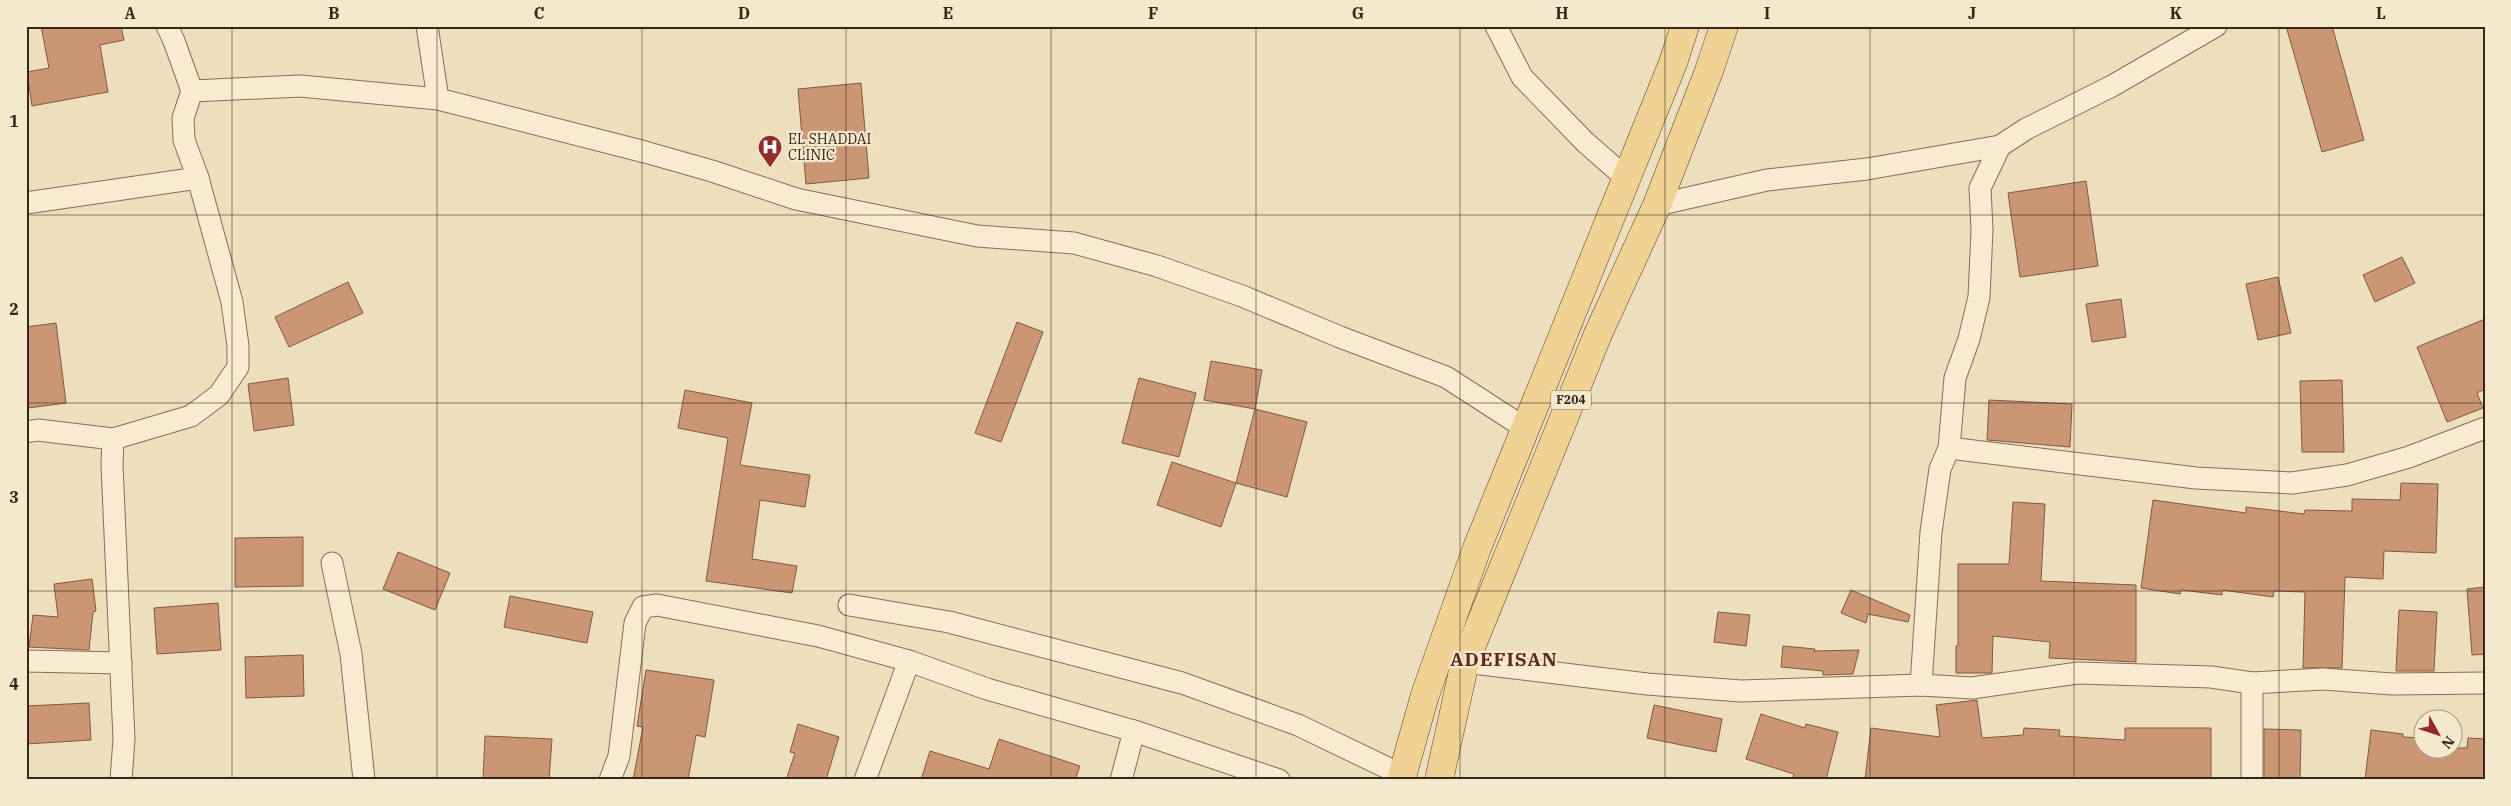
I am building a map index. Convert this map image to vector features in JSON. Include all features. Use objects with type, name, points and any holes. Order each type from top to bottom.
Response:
[{"type":"main road","name":"F204","points":[[1401,777],[1448,629],[1524,428],[1673,63],[1685,26]]},
{"type":"main road","name":"F204","points":[[1439,780],[1465,662],[1598,334],[1656,205],[1709,71],[1724,26]]},
{"type":"street","points":[[26,432],[38,430],[114,439],[191,416],[219,395],[238,367],[238,346],[232,302],[198,178],[184,140],[183,118],[192,91],[167,26]]},
{"type":"street","points":[[427,26],[438,99]]},
{"type":"street","points":[[1496,26],[1522,76],[1585,142],[1626,178]]},
{"type":"street","points":[[1656,205],[1767,180],[1867,169],[2000,146],[2026,129],[2112,86],[2216,26]]},
{"type":"street","points":[[192,91],[300,86],[438,99],[712,170],[796,199],[977,236],[1074,243],[1157,266],[1242,296],[1340,337],[1446,377],[1524,428]]},
{"type":"street","points":[[1921,685],[1931,532],[1940,469],[1949,448],[1955,378],[1969,339],[1979,297],[1982,230],[1980,188],[2000,146]]},
{"type":"street","points":[[26,203],[198,178]]},
{"type":"street","points":[[1949,448],[2196,478],[2292,483],[2347,475],[2408,457],[2485,428]]},
{"type":"street","points":[[114,439],[112,465],[124,739],[121,780]]},
{"type":"street","points":[[332,563],[352,654],[364,780]]},
{"type":"street","points":[[610,780],[619,756],[635,623],[643,607],[657,605],[818,636],[909,661],[1004,694],[1134,731],[1280,780]]},
{"type":"street","points":[[849,606],[949,622],[1182,683],[1298,726],[1401,777]]},
{"type":"street","points":[[26,660],[121,663]]},
{"type":"street","points":[[865,780],[909,661]]},
{"type":"street","points":[[1465,662],[1646,684],[1740,690],[1921,685],[1972,688],[2078,673],[2211,678],[2252,683],[2323,679],[2392,684],[2485,683]]},
{"type":"street","points":[[2252,683],[2252,780]]},
{"type":"street","points":[[1120,780],[1134,731]]},
{"type":"building","points":[[41,26],[121,26],[124,40],[100,45],[108,92],[32,106],[27,72],[49,68]]},
{"type":"building","points":[[2286,26],[2332,26],[2364,140],[2322,152]]},
{"type":"building","points":[[861,83],[869,178],[806,184],[798,89]]},
{"type":"building","points":[[2086,181],[2098,266],[2020,277],[2008,193]]},
{"type":"building","points":[[2402,257],[2415,283],[2375,302],[2363,275]]},
{"type":"building","points":[[2278,277],[2291,333],[2258,340],[2246,284]]},
{"type":"building","points":[[348,282],[363,313],[289,347],[275,317]]},
{"type":"building","points":[[2121,299],[2126,337],[2092,342],[2086,304]]},
{"type":"building","points":[[2485,319],[2485,389],[2477,393],[2483,408],[2447,422],[2417,347]]},
{"type":"building","points":[[1017,322],[1043,332],[1001,442],[975,433]]},
{"type":"building","points":[[56,323],[66,403],[28,408],[26,327]]},
{"type":"building","points":[[1211,361],[1262,370],[1255,409],[1204,400]]},
{"type":"building","points":[[288,378],[294,425],[254,431],[248,384]]},
{"type":"building","points":[[1139,378],[1196,393],[1179,457],[1122,443]]},
{"type":"building","points":[[2342,380],[2344,452],[2302,452],[2300,381]]},
{"type":"building","points":[[685,390],[752,403],[740,465],[810,475],[805,507],[760,500],[752,559],[797,566],[792,593],[706,581],[728,438],[678,428]]},
{"type":"building","points":[[1989,400],[2072,404],[2070,447],[1987,440]]},
{"type":"building","points":[[1255,409],[1307,422],[1287,497],[1236,483]]},
{"type":"building","points":[[1172,462],[1236,483],[1221,527],[1157,505]]},
{"type":"building","points":[[2401,483],[2438,484],[2436,553],[2384,551],[2383,579],[2345,577],[2342,668],[2303,668],[2305,592],[2274,591],[2273,597],[2222,590],[2222,595],[2181,590],[2180,594],[2141,588],[2153,500],[2246,513],[2246,507],[2304,514],[2305,510],[2352,511],[2352,499],[2400,500]]},
{"type":"building","points":[[2013,502],[2045,504],[2041,581],[2136,585],[2136,662],[2049,658],[2050,642],[1993,636],[1992,673],[1956,673],[1956,646],[1958,646],[1958,564],[2009,564]]},
{"type":"building","points":[[303,537],[303,586],[235,587],[235,538]]},
{"type":"building","points":[[398,552],[450,573],[435,610],[383,589]]},
{"type":"building","points":[[92,579],[96,611],[93,612],[89,650],[29,647],[33,615],[58,617],[54,584]]},
{"type":"building","points":[[2485,587],[2485,654],[2472,655],[2467,589]]},
{"type":"building","points":[[1851,590],[1910,615],[1908,622],[1868,614],[1866,623],[1841,613]]},
{"type":"building","points":[[510,596],[593,612],[587,643],[504,627]]},
{"type":"building","points":[[218,603],[221,650],[157,654],[154,608]]},
{"type":"building","points":[[2399,610],[2437,612],[2434,671],[2396,671]]},
{"type":"building","points":[[1718,612],[1750,615],[1746,646],[1714,642]]},
{"type":"building","points":[[1783,646],[1815,649],[1814,651],[1859,650],[1853,674],[1823,675],[1823,671],[1781,667]]},
{"type":"building","points":[[303,655],[304,696],[246,698],[245,657]]},
{"type":"building","points":[[646,670],[714,680],[705,737],[696,735],[688,780],[633,780],[643,727],[637,726]]},
{"type":"building","points":[[1977,700],[1982,738],[2023,735],[2024,728],[2060,730],[2059,736],[2125,740],[2125,728],[2211,728],[2211,780],[1865,780],[1871,728],[1940,737],[1936,705]]},
{"type":"building","points":[[89,703],[91,740],[26,744],[26,706]]},
{"type":"building","points":[[1654,705],[1722,719],[1716,752],[1647,738]]},
{"type":"building","points":[[1761,714],[1805,728],[1806,724],[1838,732],[1826,780],[1792,780],[1794,774],[1746,759]]},
{"type":"building","points":[[798,724],[839,737],[826,780],[786,780],[795,753],[790,752]]},
{"type":"building","points":[[2264,729],[2301,730],[2300,780],[2264,780]]},
{"type":"building","points":[[2371,730],[2403,734],[2403,737],[2414,738],[2414,758],[2464,758],[2464,748],[2467,748],[2468,738],[2485,739],[2485,780],[2365,780]]},
{"type":"building","points":[[485,736],[552,739],[549,780],[483,780]]},
{"type":"building","points":[[999,739],[1080,766],[1075,780],[921,780],[930,751],[989,769]]},
{"type":"place","name":"EL SHADDAI CLINIC","points":[[770,168]]},
{"type":"district","name":"ADEFISAN","points":[[1504,659]]}]
